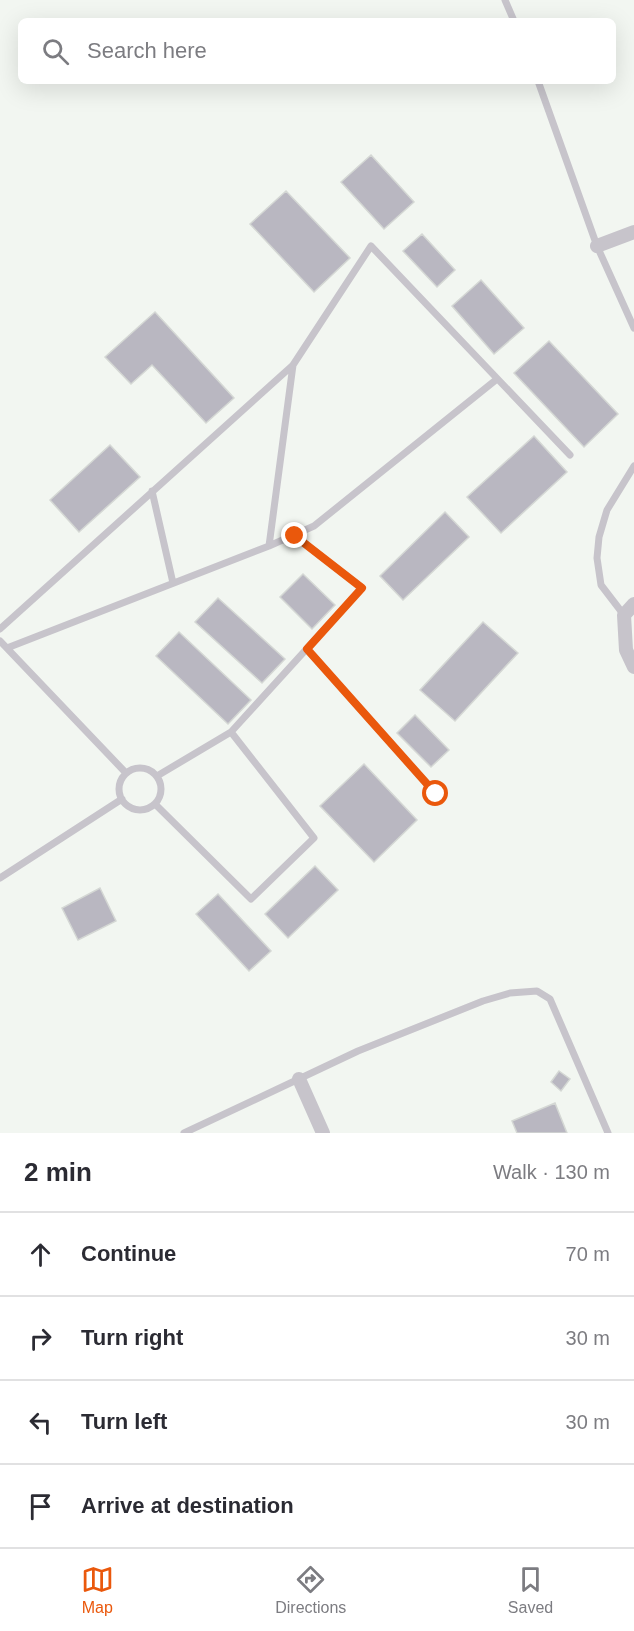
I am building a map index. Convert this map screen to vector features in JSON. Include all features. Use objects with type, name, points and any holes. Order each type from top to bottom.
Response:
[{"type":"street","points":[[597,246],[634,232]]},
{"type":"street","points":[[634,604],[624,615],[626,650],[634,667]]},
{"type":"street","points":[[298,1079],[323,1133]]},
{"type":"lane","points":[[506,0],[513,18]]},
{"type":"lane","points":[[539,84],[597,246],[634,328]]},
{"type":"lane","points":[[0,629],[292,365],[371,246],[570,455]]},
{"type":"lane","points":[[269,546],[292,365]]},
{"type":"lane","points":[[7,648],[295,536],[314,526],[497,379]]},
{"type":"lane","points":[[624,615],[601,585],[597,558],[598,537],[607,510],[634,466]]},
{"type":"lane","points":[[152,492],[173,583]]},
{"type":"lane","points":[[158,776],[231,732],[362,588],[295,536]]},
{"type":"lane","points":[[0,641],[126,773]]},
{"type":"lane","points":[[307,649],[436,794]]},
{"type":"lane","points":[[155,804],[251,899],[314,838],[231,732]]},
{"type":"lane","points":[[143,767],[150,769],[158,776],[162,787],[161,795],[155,804],[138,810],[131,808],[122,799],[119,790],[120,783],[126,773],[143,767]]},
{"type":"lane","points":[[0,878],[122,799]]},
{"type":"lane","points":[[184,1133],[358,1051],[483,1001],[510,993],[537,990],[550,999],[608,1133]]},
{"type":"building","points":[[371,155],[414,202],[384,229],[341,182]]},
{"type":"building","points":[[286,191],[350,258],[314,292],[250,224]]},
{"type":"building","points":[[422,234],[455,270],[437,287],[403,251]]},
{"type":"building","points":[[481,280],[524,328],[494,354],[452,306]]},
{"type":"building","points":[[155,312],[234,398],[206,423],[152,365],[131,384],[105,357]]},
{"type":"building","points":[[549,341],[618,414],[584,447],[514,373]]},
{"type":"building","points":[[534,436],[567,472],[501,533],[467,497]]},
{"type":"building","points":[[110,445],[140,477],[79,532],[50,500]]},
{"type":"building","points":[[445,512],[469,537],[403,600],[380,576]]},
{"type":"building","points":[[303,574],[335,605],[312,629],[280,597]]},
{"type":"building","points":[[218,598],[285,659],[262,683],[195,622]]},
{"type":"building","points":[[483,622],[518,653],[455,721],[420,690]]},
{"type":"building","points":[[179,632],[251,700],[228,724],[156,656]]},
{"type":"building","points":[[415,715],[449,750],[431,767],[397,733]]},
{"type":"building","points":[[364,764],[417,820],[374,862],[320,806]]},
{"type":"building","points":[[315,866],[338,890],[288,938],[265,914]]},
{"type":"building","points":[[100,888],[116,921],[78,940],[62,908]]},
{"type":"building","points":[[218,894],[271,951],[249,971],[196,914]]},
{"type":"building","points":[[559,1071],[570,1079],[561,1091],[551,1082]]},
{"type":"building","points":[[555,1103],[567,1133],[517,1133],[512,1121]]},
{"type":"route","points":[[295,536],[362,588],[307,649],[436,794]]}]
